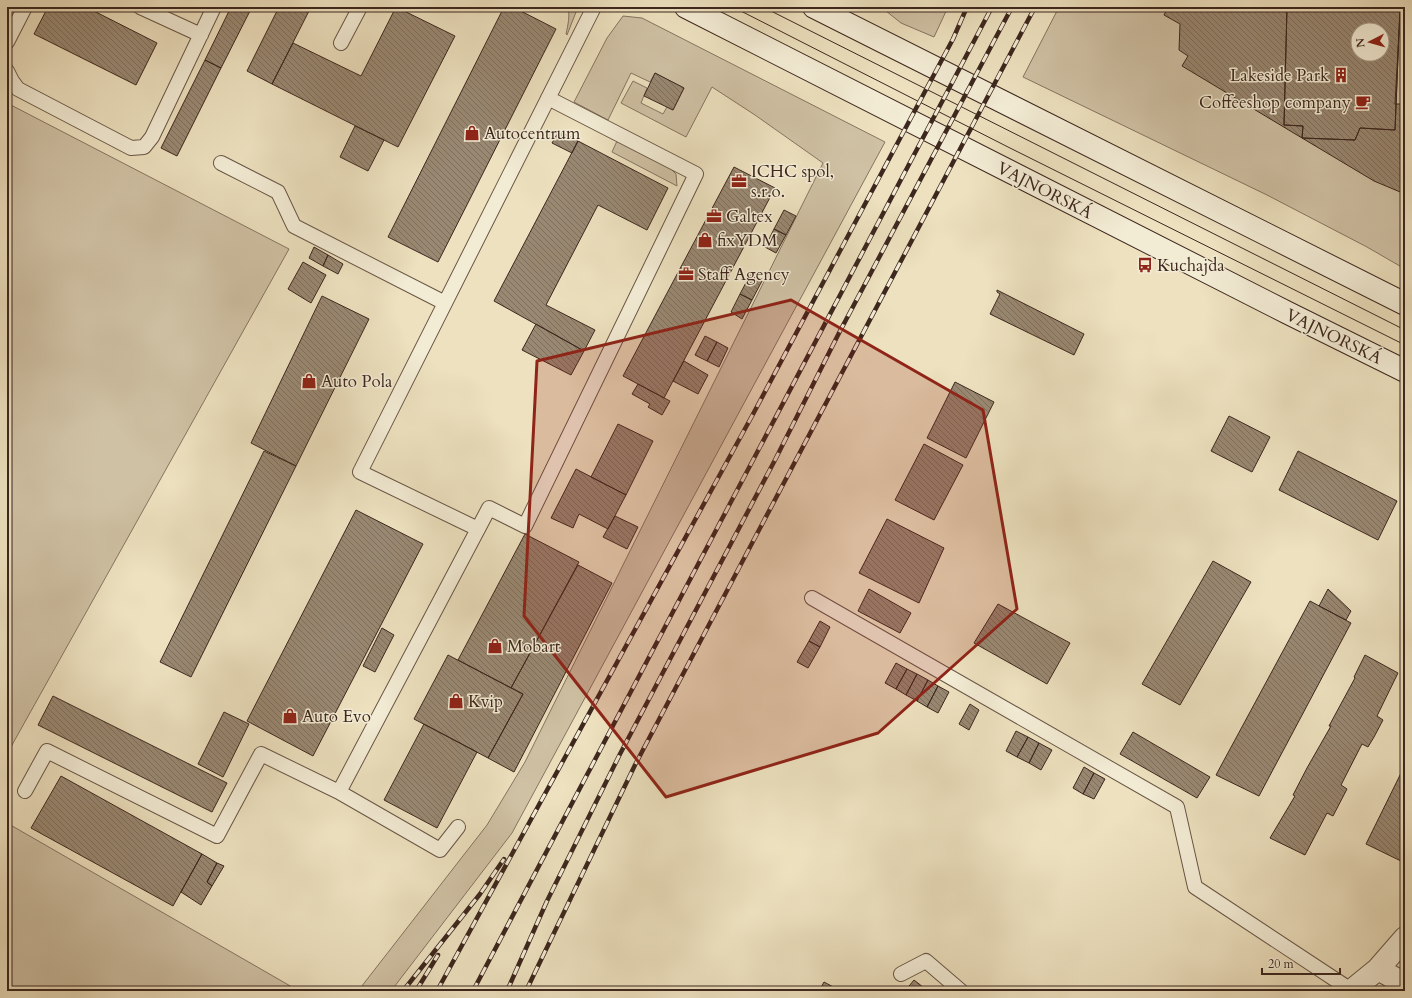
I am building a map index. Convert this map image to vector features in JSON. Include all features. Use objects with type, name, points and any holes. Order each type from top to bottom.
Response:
[{"type":"main road","name":"VAJNORSKÁ","points":[[686,7],[1405,371]]},
{"type":"main road","points":[[814,7],[829,13],[1405,304]]},
{"type":"main road","points":[[1351,991],[1378,969],[1405,938]]},
{"type":"main road","points":[[1378,969],[1405,984]]},
{"type":"lane","points":[[7,42],[25,7]]},
{"type":"lane","points":[[140,7],[201,35]]},
{"type":"lane","points":[[7,71],[12,82],[18,89],[131,148],[144,147],[152,137],[214,7]]},
{"type":"lane","points":[[341,43],[360,7]]},
{"type":"lane","points":[[478,529],[360,472],[594,7]]},
{"type":"lane","points":[[339,792],[489,508],[525,526],[696,174],[548,98]]},
{"type":"lane","points":[[222,163],[278,192],[294,226],[445,303]]},
{"type":"lane","points":[[812,598],[1177,807],[1195,887],[1351,991]]},
{"type":"lane","points":[[25,791],[47,751],[217,836],[261,754],[339,792],[440,850],[458,828]]},
{"type":"lane","points":[[901,974],[926,961],[961,991]]},
{"type":"highlighted area","points":[[791,300],[983,410],[1017,609],[878,733],[666,797],[524,616],[537,361]]},
{"type":"shaded area","points":[[568,7],[578,7],[567,35],[569,17]]},
{"type":"shaded area","points":[[881,7],[948,7],[934,37],[901,23]]},
{"type":"shaded area","points":[[1059,7],[1405,7],[1405,269],[1367,247],[1267,195],[1023,77]]},
{"type":"shaded area","points":[[623,16],[642,18],[885,142],[512,833],[391,991],[358,991],[487,825],[525,762],[823,163],[712,87],[686,137],[621,103],[633,81],[647,88],[641,103],[663,114],[667,107],[673,110],[684,88],[655,73],[650,82],[631,73],[608,120],[574,102],[607,38]]},
{"type":"shaded area","points":[[7,103],[289,249],[7,754]]},
{"type":"shaded area","points":[[617,141],[671,169],[676,174],[677,186],[612,152]]},
{"type":"shaded area","points":[[7,823],[299,991],[7,991]]},
{"type":"building","points":[[48,7],[86,7],[157,43],[136,85],[34,34]]},
{"type":"building","points":[[231,7],[252,7],[221,68],[205,60]]},
{"type":"building","points":[[279,7],[311,7],[272,84],[247,71]]},
{"type":"building","points":[[396,7],[455,36],[398,147],[272,84],[293,43],[361,76]]},
{"type":"building","name":"Autocentrum","points":[[504,7],[513,7],[556,29],[438,262],[388,237]]},
{"type":"building","points":[[1168,7],[1287,7],[1284,125],[1303,126],[1302,138],[1182,66],[1188,56],[1179,50],[1180,24],[1164,15]]},
{"type":"building","name":"Lakeside Park","points":[[1287,7],[1400,7],[1395,130],[1360,128],[1355,140],[1302,138],[1303,126],[1284,125]]},
{"type":"building","points":[[1400,7],[1405,7],[1405,194],[1374,181],[1302,138],[1355,140],[1360,128],[1395,130]]},
{"type":"building","points":[[1399,31],[1405,31],[1405,104],[1395,104]]},
{"type":"building","points":[[205,60],[221,68],[177,156],[161,148]]},
{"type":"building","points":[[655,73],[684,88],[673,110],[644,96]]},
{"type":"building","points":[[355,126],[384,140],[368,171],[340,157]]},
{"type":"building","points":[[559,131],[578,141],[572,153],[552,143]]},
{"type":"building","points":[[578,141],[668,188],[647,230],[598,205],[546,305],[595,330],[584,351],[494,301]]},
{"type":"building","points":[[734,167],[775,188],[664,398],[623,376]]},
{"type":"building","points":[[784,210],[796,216],[786,235],[774,229]]},
{"type":"building","points":[[774,229],[786,235],[776,253],[765,247]]},
{"type":"building","points":[[314,247],[328,255],[323,266],[309,258]]},
{"type":"building","points":[[328,255],[343,264],[338,274],[323,266]]},
{"type":"building","points":[[303,262],[326,275],[311,303],[288,289]]},
{"type":"building","points":[[750,275],[762,281],[752,300],[740,294]]},
{"type":"building","points":[[997,290],[1084,334],[1074,355],[990,314],[1000,294]]},
{"type":"building","points":[[740,294],[752,300],[742,319],[731,312]]},
{"type":"building","name":"Auto Pola","points":[[322,296],[369,319],[296,466],[251,443]]},
{"type":"building","points":[[536,324],[584,351],[571,375],[522,350]]},
{"type":"building","points":[[705,336],[717,342],[707,361],[695,355]]},
{"type":"building","points":[[717,342],[728,348],[719,367],[707,361]]},
{"type":"building","points":[[684,361],[708,375],[698,394],[673,381]]},
{"type":"building","points":[[955,382],[994,402],[966,458],[927,438]]},
{"type":"building","points":[[638,384],[670,401],[662,415],[648,407],[650,404],[632,394]]},
{"type":"building","points":[[1229,416],[1270,437],[1252,472],[1211,451]]},
{"type":"building","points":[[618,424],[653,441],[626,495],[591,477]]},
{"type":"building","points":[[924,444],[963,465],[934,520],[895,500]]},
{"type":"building","points":[[264,451],[296,466],[191,677],[160,662]]},
{"type":"building","points":[[1298,451],[1397,501],[1378,540],[1279,490]]},
{"type":"building","points":[[576,469],[626,495],[608,529],[579,514],[573,528],[551,518]]},
{"type":"building","points":[[356,510],[423,544],[313,756],[247,721]]},
{"type":"building","points":[[615,516],[638,527],[627,549],[603,537]]},
{"type":"building","points":[[887,519],[944,548],[919,603],[859,573]]},
{"type":"building","points":[[525,534],[579,562],[511,688],[458,660]]},
{"type":"building","points":[[1213,561],[1251,582],[1180,705],[1142,684]]},
{"type":"building","points":[[578,565],[612,583],[514,772],[488,758],[523,694],[511,688]]},
{"type":"building","points":[[869,589],[911,613],[900,633],[858,611]]},
{"type":"building","points":[[1328,589],[1351,611],[1346,620],[1319,606]]},
{"type":"building","points":[[1310,601],[1351,623],[1259,796],[1216,775]]},
{"type":"building","points":[[998,604],[1070,643],[1047,684],[974,643]]},
{"type":"building","points":[[820,621],[830,627],[820,647],[809,641]]},
{"type":"building","points":[[382,628],[394,635],[375,672],[363,666]]},
{"type":"building","points":[[809,641],[820,647],[808,668],[797,662]]},
{"type":"building","points":[[448,655],[523,694],[488,758],[414,719]]},
{"type":"building","points":[[1365,655],[1398,673],[1377,716],[1383,720],[1368,747],[1362,744],[1341,785],[1347,789],[1333,816],[1327,813],[1305,855],[1270,838],[1295,796],[1293,795],[1331,726],[1329,726],[1355,678],[1354,677]]},
{"type":"building","points":[[896,663],[907,669],[896,689],[885,683]]},
{"type":"building","points":[[907,669],[917,674],[906,695],[896,689]]},
{"type":"building","points":[[917,674],[928,680],[917,701],[906,695]]},
{"type":"building","points":[[928,680],[938,686],[927,707],[917,701]]},
{"type":"building","points":[[938,686],[949,692],[938,713],[927,707]]},
{"type":"building","points":[[53,696],[227,783],[212,812],[38,725]]},
{"type":"building","points":[[970,704],[979,710],[969,730],[959,724]]},
{"type":"building","points":[[224,712],[249,724],[223,777],[198,764]]},
{"type":"building","points":[[424,724],[477,752],[437,828],[384,800]]},
{"type":"building","points":[[1016,731],[1028,737],[1017,757],[1006,751]]},
{"type":"building","points":[[1133,732],[1210,777],[1197,798],[1120,754]]},
{"type":"building","points":[[1028,737],[1039,743],[1029,763],[1017,757]]},
{"type":"building","points":[[1039,743],[1052,750],[1041,770],[1029,763]]},
{"type":"building","points":[[1405,765],[1405,863],[1366,844]]},
{"type":"building","points":[[1084,767],[1094,773],[1083,794],[1073,788]]},
{"type":"building","points":[[1094,773],[1105,779],[1094,799],[1083,794]]},
{"type":"building","points":[[61,776],[202,854],[173,906],[31,828]]},
{"type":"building","points":[[202,854],[217,863],[207,882],[212,886],[201,905],[181,892]]},
{"type":"building","points":[[217,863],[224,866],[212,886],[207,882]]},
{"type":"building","points":[[914,980],[923,987],[921,991],[905,991]]},
{"type":"building","points":[[824,982],[841,991],[819,991]]},
{"type":"tram line","points":[[733,7],[1008,147],[1405,345]]},
{"type":"tram line","points":[[763,7],[1405,330]]},
{"type":"railway","points":[[437,991],[752,416],[953,39],[967,7]]},
{"type":"railway","points":[[473,991],[992,7]]},
{"type":"railway","points":[[507,991],[547,901],[620,754],[775,460],[839,333],[1012,7]]},
{"type":"railway","points":[[526,991],[635,765],[1035,7]]},
{"type":"railway","points":[[403,991],[480,894],[504,859]]},
{"type":"railway","points":[[416,991],[438,955]]},
{"type":"place","name":"Lakeside Park","points":[[1341,75]]},
{"type":"place","name":"Coffeeshop company","points":[[1363,102]]},
{"type":"place","name":"Autocentrum","points":[[472,133]]},
{"type":"place","name":"ICHC spol, s.r.o.","points":[[739,181]]},
{"type":"place","name":"Galtex","points":[[714,216]]},
{"type":"place","name":"fixYDM","points":[[705,240]]},
{"type":"place","name":"Kuchajda","points":[[1145,265]]},
{"type":"place","name":"Staff Agency","points":[[686,274]]},
{"type":"place","name":"Auto Pola","points":[[309,381]]},
{"type":"place","name":"Mobart","points":[[495,646]]},
{"type":"place","name":"Kvip","points":[[456,701]]},
{"type":"place","name":"Auto Evo","points":[[290,716]]}]
